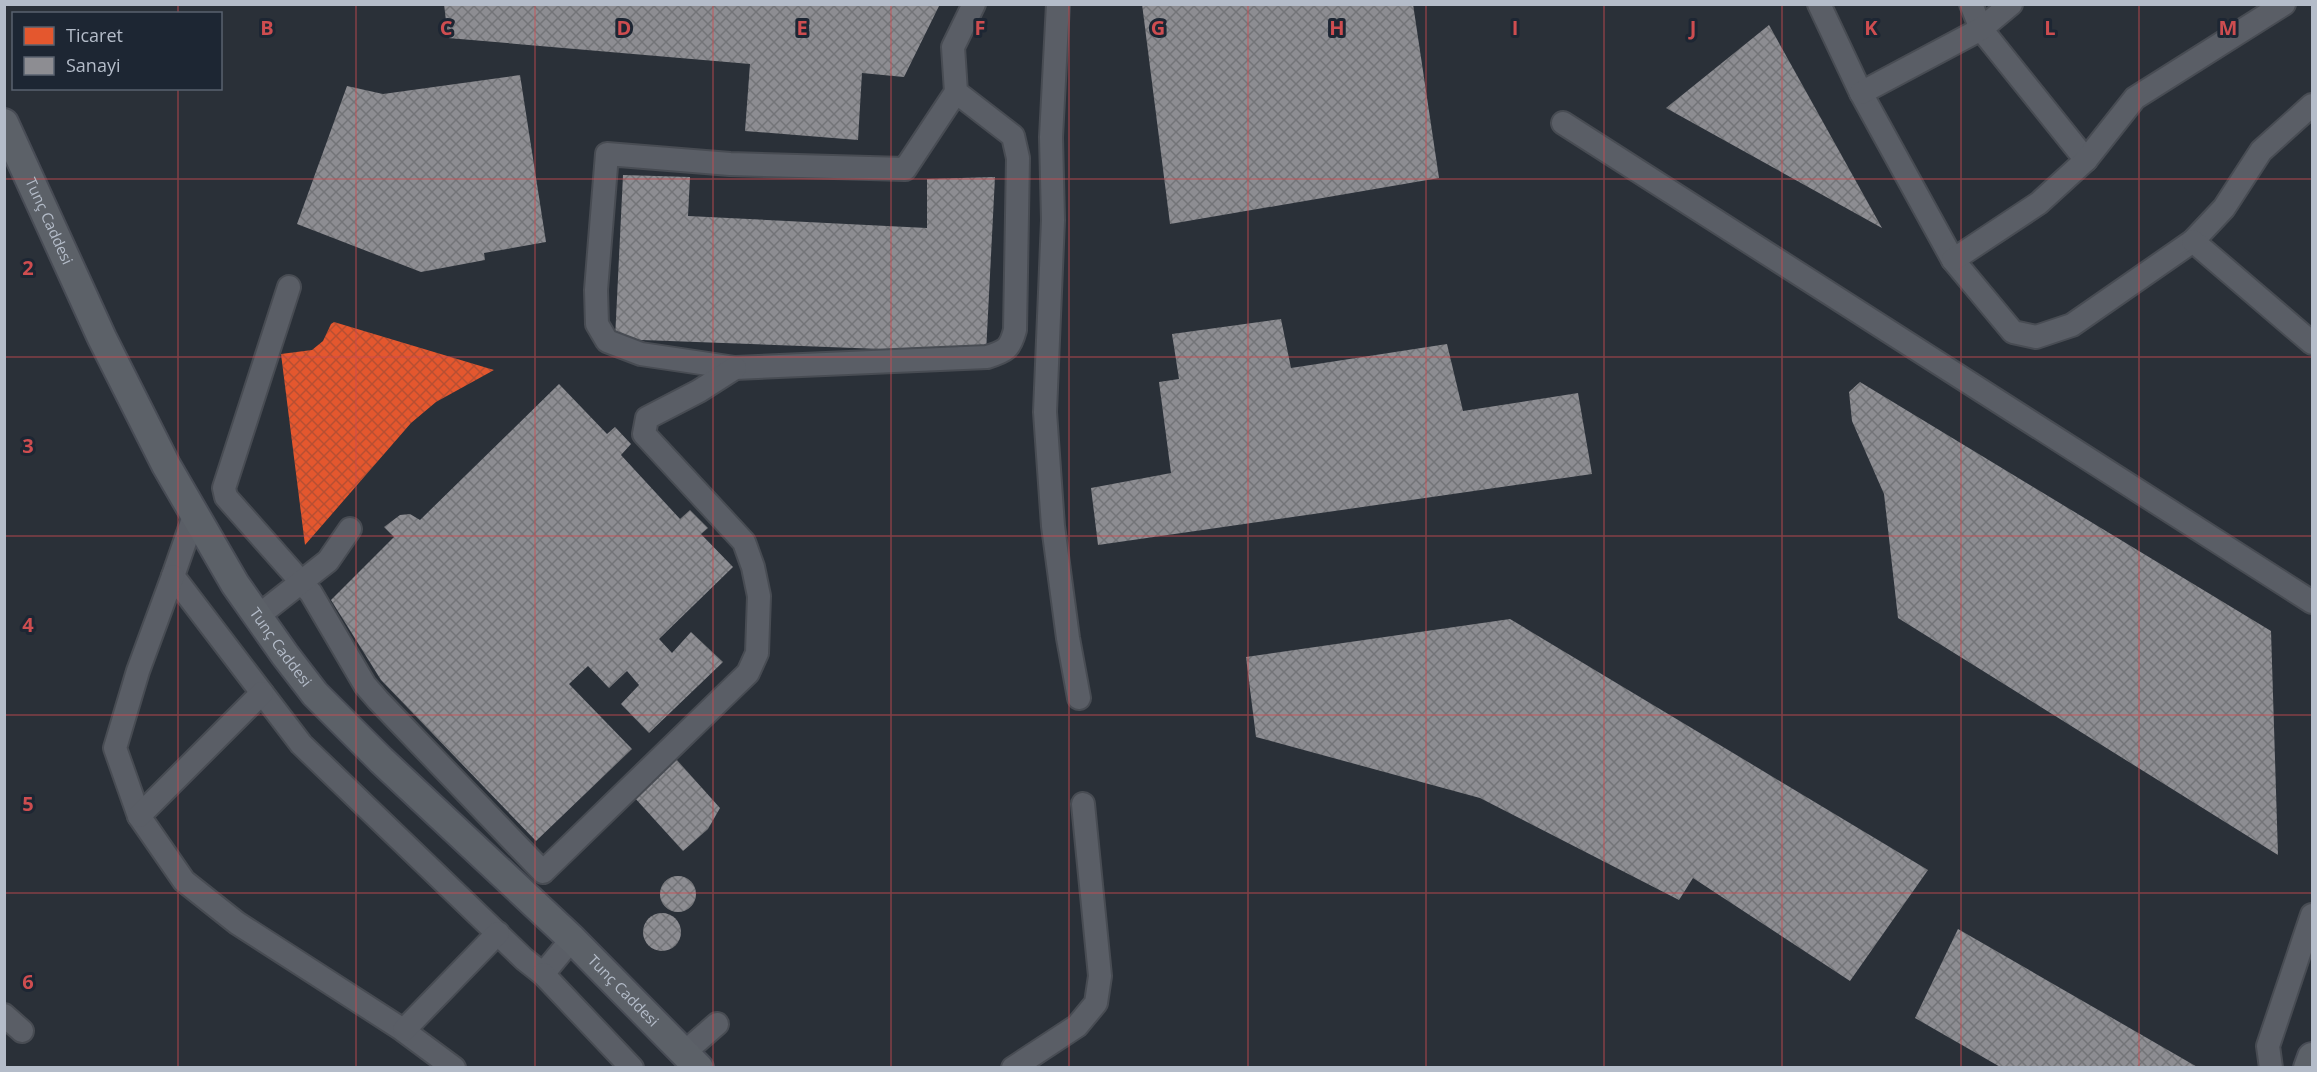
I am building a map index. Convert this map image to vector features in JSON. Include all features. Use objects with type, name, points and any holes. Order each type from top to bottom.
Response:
[{"type":"main road","name":"Tunç Caddesi","points":[[4,123],[102,338],[194,516],[235,584],[315,694],[381,760],[572,939],[692,1060]]},
{"type":"main road","points":[[2308,1068],[2313,1057]]},
{"type":"street","points":[[956,92],[1013,136],[1018,158],[1015,330],[1011,345],[987,357],[735,368],[641,354],[607,341],[597,324],[596,290],[607,154],[730,164],[905,169],[956,92],[952,47],[974,4]]},
{"type":"street","points":[[1058,4],[1051,137],[1053,220],[1045,412],[1055,537],[1068,638],[1079,698]]},
{"type":"street","points":[[1819,4],[1862,93],[1953,260],[2013,332],[2036,337],[2072,325],[2193,241],[2224,208],[2261,151],[2313,105]]},
{"type":"street","points":[[1971,4],[1981,29],[2086,160]]},
{"type":"street","points":[[1862,93],[1981,29],[2011,4]]},
{"type":"street","points":[[1953,260],[2039,203],[2086,160],[2135,98],[2284,4]]},
{"type":"street","points":[[1563,123],[2313,602]]},
{"type":"street","points":[[2193,241],[2313,343]]},
{"type":"street","points":[[289,287],[224,488],[226,496],[232,506],[311,593],[366,685],[378,700],[543,872],[748,673],[757,653],[759,596],[753,567],[744,542],[644,434],[647,418],[699,391],[735,368]]},
{"type":"street","points":[[194,516],[138,671],[115,748],[139,816],[184,881],[237,924],[404,1030],[454,1068]]},
{"type":"street","points":[[258,616],[303,583],[328,561],[350,529]]},
{"type":"street","points":[[173,576],[301,744],[543,974],[632,1068]]},
{"type":"street","points":[[139,816],[262,693]]},
{"type":"street","points":[[1013,1068],[1077,1026],[1096,1003],[1100,976],[1083,804]]},
{"type":"street","points":[[2271,1068],[2268,1046],[2313,915]]},
{"type":"street","points":[[404,1030],[498,933]]},
{"type":"street","points":[[543,974],[572,939]]},
{"type":"street","points":[[4,1015],[22,1031]]},
{"type":"street","points":[[692,1060],[717,1024]]},
{"type":"building: Ticaret","points":[[334,322],[494,370],[436,402],[411,423],[305,545],[281,354],[312,350],[323,341]]},
{"type":"building: Sanayi","points":[[444,4],[940,4],[904,77],[862,73],[858,140],[745,131],[750,64],[448,38]]},
{"type":"building: Sanayi","points":[[1142,4],[1413,4],[1439,178],[1170,224]]},
{"type":"building: Sanayi","points":[[1769,25],[1882,228],[1666,108]]},
{"type":"building: Sanayi","points":[[520,75],[546,242],[484,253],[485,260],[421,272],[297,224],[347,86],[383,94]]},
{"type":"building: Sanayi","points":[[623,175],[690,177],[688,216],[927,228],[927,179],[995,177],[986,353],[615,339]]},
{"type":"building: Sanayi","points":[[1281,319],[1291,368],[1447,344],[1463,411],[1578,393],[1592,474],[1098,545],[1091,488],[1171,473],[1159,382],[1179,379],[1172,334]]},
{"type":"building: Sanayi","points":[[1860,382],[2271,631],[2278,855],[1898,618],[1884,494],[1852,421],[1849,392]]},
{"type":"building: Sanayi","points":[[559,384],[607,434],[615,427],[631,444],[621,455],[680,519],[690,510],[708,528],[701,534],[733,567],[659,639],[672,653],[691,632],[723,662],[649,733],[621,704],[639,685],[627,671],[609,688],[588,666],[569,684],[632,749],[536,841],[381,680],[331,600],[394,537],[384,527],[400,515],[410,514],[420,520]]},
{"type":"building: Sanayi","points":[[1510,619],[1928,870],[1850,981],[1693,878],[1679,900],[1480,798],[1256,737],[1246,657]]},
{"type":"building: Sanayi","points":[[676,759],[720,808],[708,829],[683,851],[634,797]]},
{"type":"building: Sanayi","points":[[678,876],[690,882],[696,894],[690,906],[678,912],[666,906],[660,894],[666,882]]},
{"type":"building: Sanayi","points":[[662,913],[675,919],[681,932],[675,945],[662,951],[649,945],[643,932],[649,919]]},
{"type":"building: Sanayi","points":[[1958,929],[2199,1068],[2002,1068],[1915,1018]]}]
